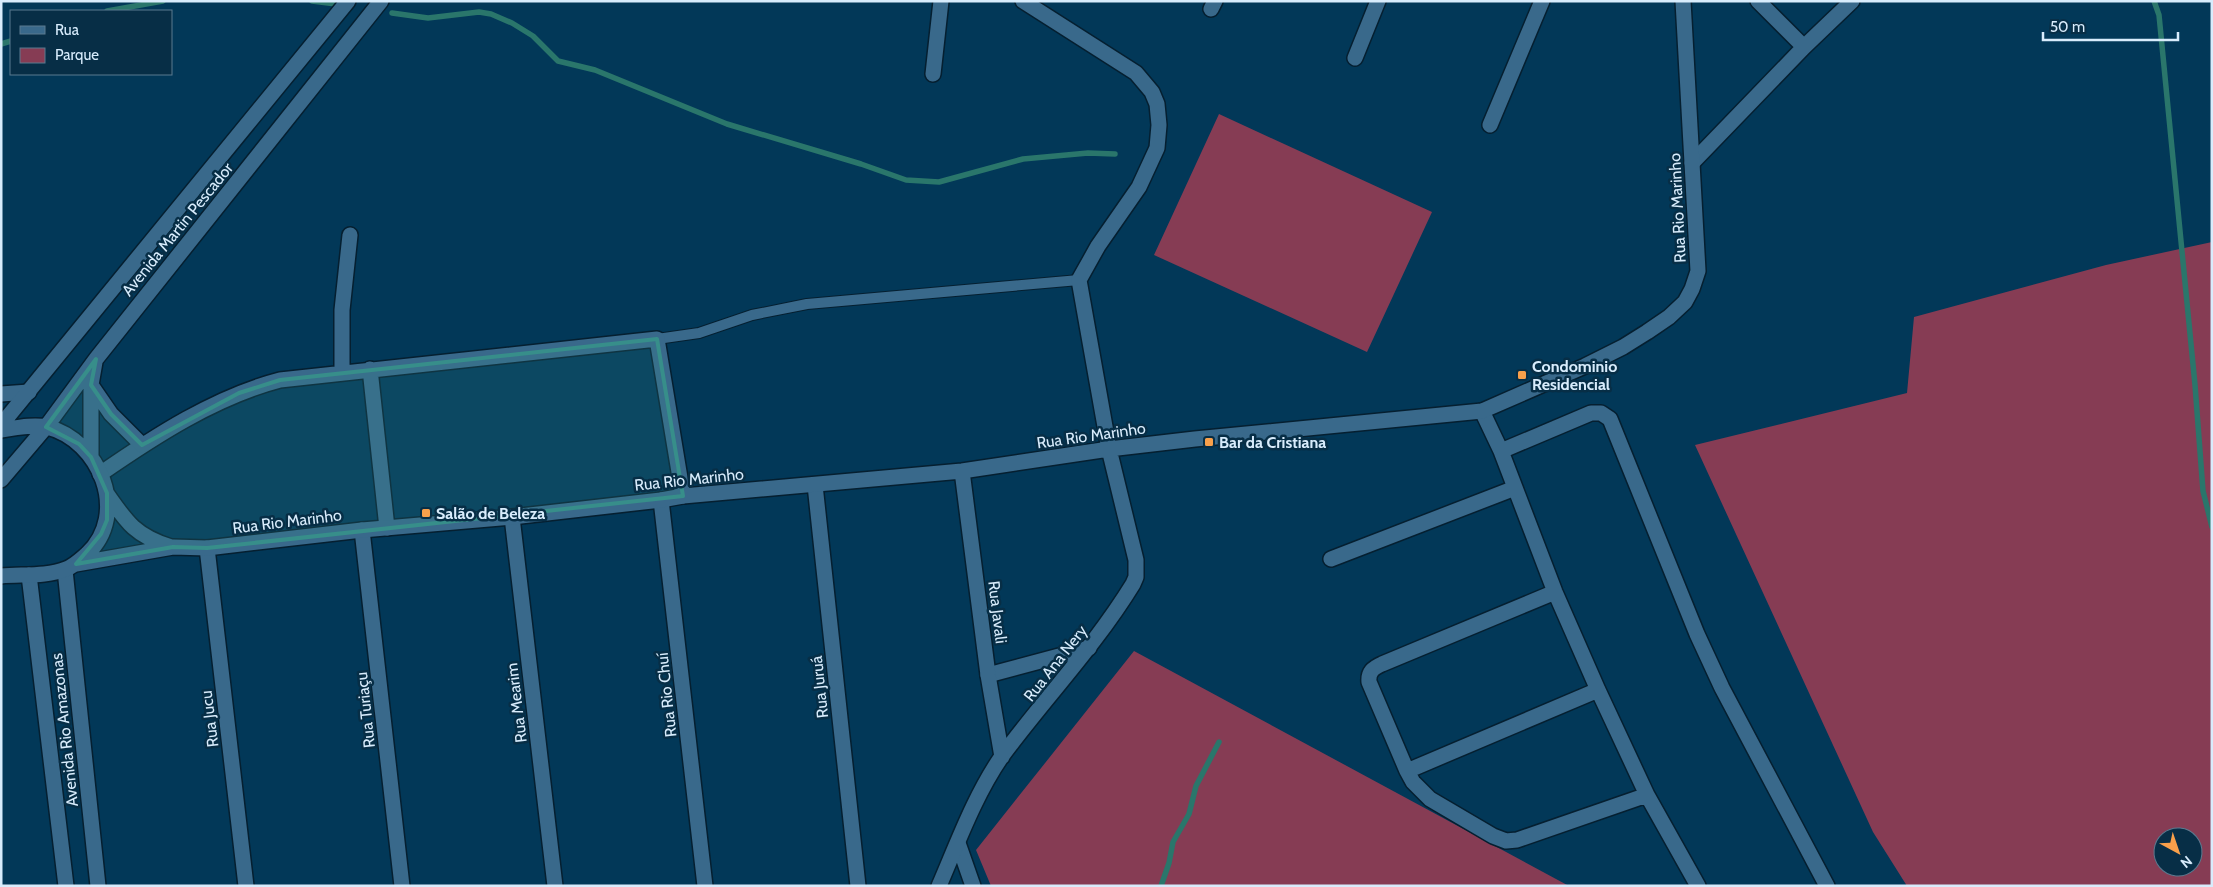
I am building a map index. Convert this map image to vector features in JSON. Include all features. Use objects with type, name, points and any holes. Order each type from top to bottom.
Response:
[{"type":"street","name":"Avenida Martin Pescador","points":[[1,425],[348,1]]},
{"type":"street","name":"Avenida Martin Pescador","points":[[1,480],[46,427],[96,359],[381,1]]},
{"type":"street","points":[[933,74],[941,1]]},
{"type":"street","points":[[1023,1],[1136,72],[1152,92],[1157,104],[1159,125],[1157,148],[1139,187],[1098,246],[1079,280]]},
{"type":"street","points":[[1355,58],[1378,1]]},
{"type":"street","points":[[1490,125],[1542,1]]},
{"type":"street","name":"Rua Rio Marinho","points":[[1,576],[26,575],[173,548],[207,548],[362,530],[512,517],[683,496],[962,471],[1109,449],[1482,411],[1622,347],[1669,317],[1685,302],[1692,289],[1698,271],[1683,1]]},
{"type":"street","points":[[1758,1],[1804,47]]},
{"type":"street","points":[[1692,163],[1804,47],[1852,1]]},
{"type":"street","points":[[342,372],[343,292],[350,235]]},
{"type":"street","name":"Rua Ana Nery","points":[[939,886],[970,814],[1002,757],[1110,620],[1136,577],[1136,560],[1109,449],[1079,280]]},
{"type":"street","points":[[100,474],[142,445],[207,409],[255,387],[295,377],[657,339],[683,496]]},
{"type":"street","points":[[91,457],[91,385],[96,359]]},
{"type":"street","points":[[370,369],[387,528]]},
{"type":"street","points":[[91,385],[111,414],[142,445]]},
{"type":"street","points":[[1,394],[29,392]]},
{"type":"street","points":[[1482,411],[1501,451],[1555,592],[1598,690],[1647,795],[1698,886]]},
{"type":"street","points":[[1501,451],[1591,413],[1601,413],[1610,419],[1697,634],[1722,688],[1827,886]]},
{"type":"street","points":[[1,430],[18,427],[46,427],[66,435],[79,444],[91,457],[100,474],[107,493],[107,520],[92,549],[70,567]]},
{"type":"street","name":"Rua Javali","points":[[962,471],[988,675],[1002,757]]},
{"type":"street","name":"Rua Juruá","points":[[815,485],[858,886]]},
{"type":"street","points":[[1331,560],[1515,488]]},
{"type":"street","name":"Rua Rio Marinho","points":[[107,493],[126,522],[134,529],[154,542],[173,548]]},
{"type":"street","name":"Rua Rio Chuí","points":[[661,500],[705,886]]},
{"type":"street","name":"Rua Mearim","points":[[512,517],[555,886]]},
{"type":"street","name":"Rua Turiaçu","points":[[362,530],[402,886]]},
{"type":"street","name":"Rua Jucu","points":[[207,548],[246,886]]},
{"type":"street","points":[[1,563],[26,575]]},
{"type":"street","name":"Avenida Rio Amazonas","points":[[70,567],[98,886]]},
{"type":"street","name":"Avenida Rio Amazonas","points":[[26,575],[66,886]]},
{"type":"street","points":[[1555,592],[1382,664],[1372,671],[1368,676],[1369,682],[1407,771],[1421,791],[1430,799],[1493,836],[1506,840],[1529,837],[1647,795]]},
{"type":"street","points":[[988,675],[1089,648]]},
{"type":"street","points":[[1407,771],[1598,690]]},
{"type":"street","points":[[958,843],[973,886]]},
{"type":"lane","points":[[657,339],[699,333],[752,315],[807,304],[1079,280]]},
{"type":"highlighted area","points":[[657,339],[683,496],[207,548],[173,547],[76,564],[101,534],[107,520],[107,493],[91,457],[79,444],[46,427],[96,359],[91,385],[111,414],[142,445],[239,393],[280,380]]},
{"type":"green space","points":[[1219,114],[1432,212],[1367,352],[1154,255]]},
{"type":"green space","points":[[2212,242],[2212,886],[1907,886],[1873,832],[1695,445],[1907,393],[1914,317],[2106,265]]},
{"type":"green space","points":[[1134,651],[1569,886],[991,886],[976,850]]},
{"type":"waterway","points":[[113,10],[163,1]]},
{"type":"waterway","points":[[312,1],[336,4]]},
{"type":"waterway","points":[[2154,1],[2159,15],[2195,385],[2203,491],[2212,527]]},
{"type":"waterway","points":[[392,13],[428,18],[479,12],[491,14],[512,23],[533,36],[558,61],[595,70],[727,124],[861,164],[906,180],[939,182],[1023,159],[1088,153],[1115,154]]},
{"type":"waterway","points":[[1,44],[10,41]]},
{"type":"waterway","points":[[1161,886],[1169,863],[1173,842],[1189,814],[1196,786],[1219,742]]},
{"type":"place","name":"Condominio Residencial","points":[[1522,375]]},
{"type":"place","name":"Bar da Cristiana","points":[[1209,442]]},
{"type":"place","name":"Salão de Beleza","points":[[426,513]]}]
